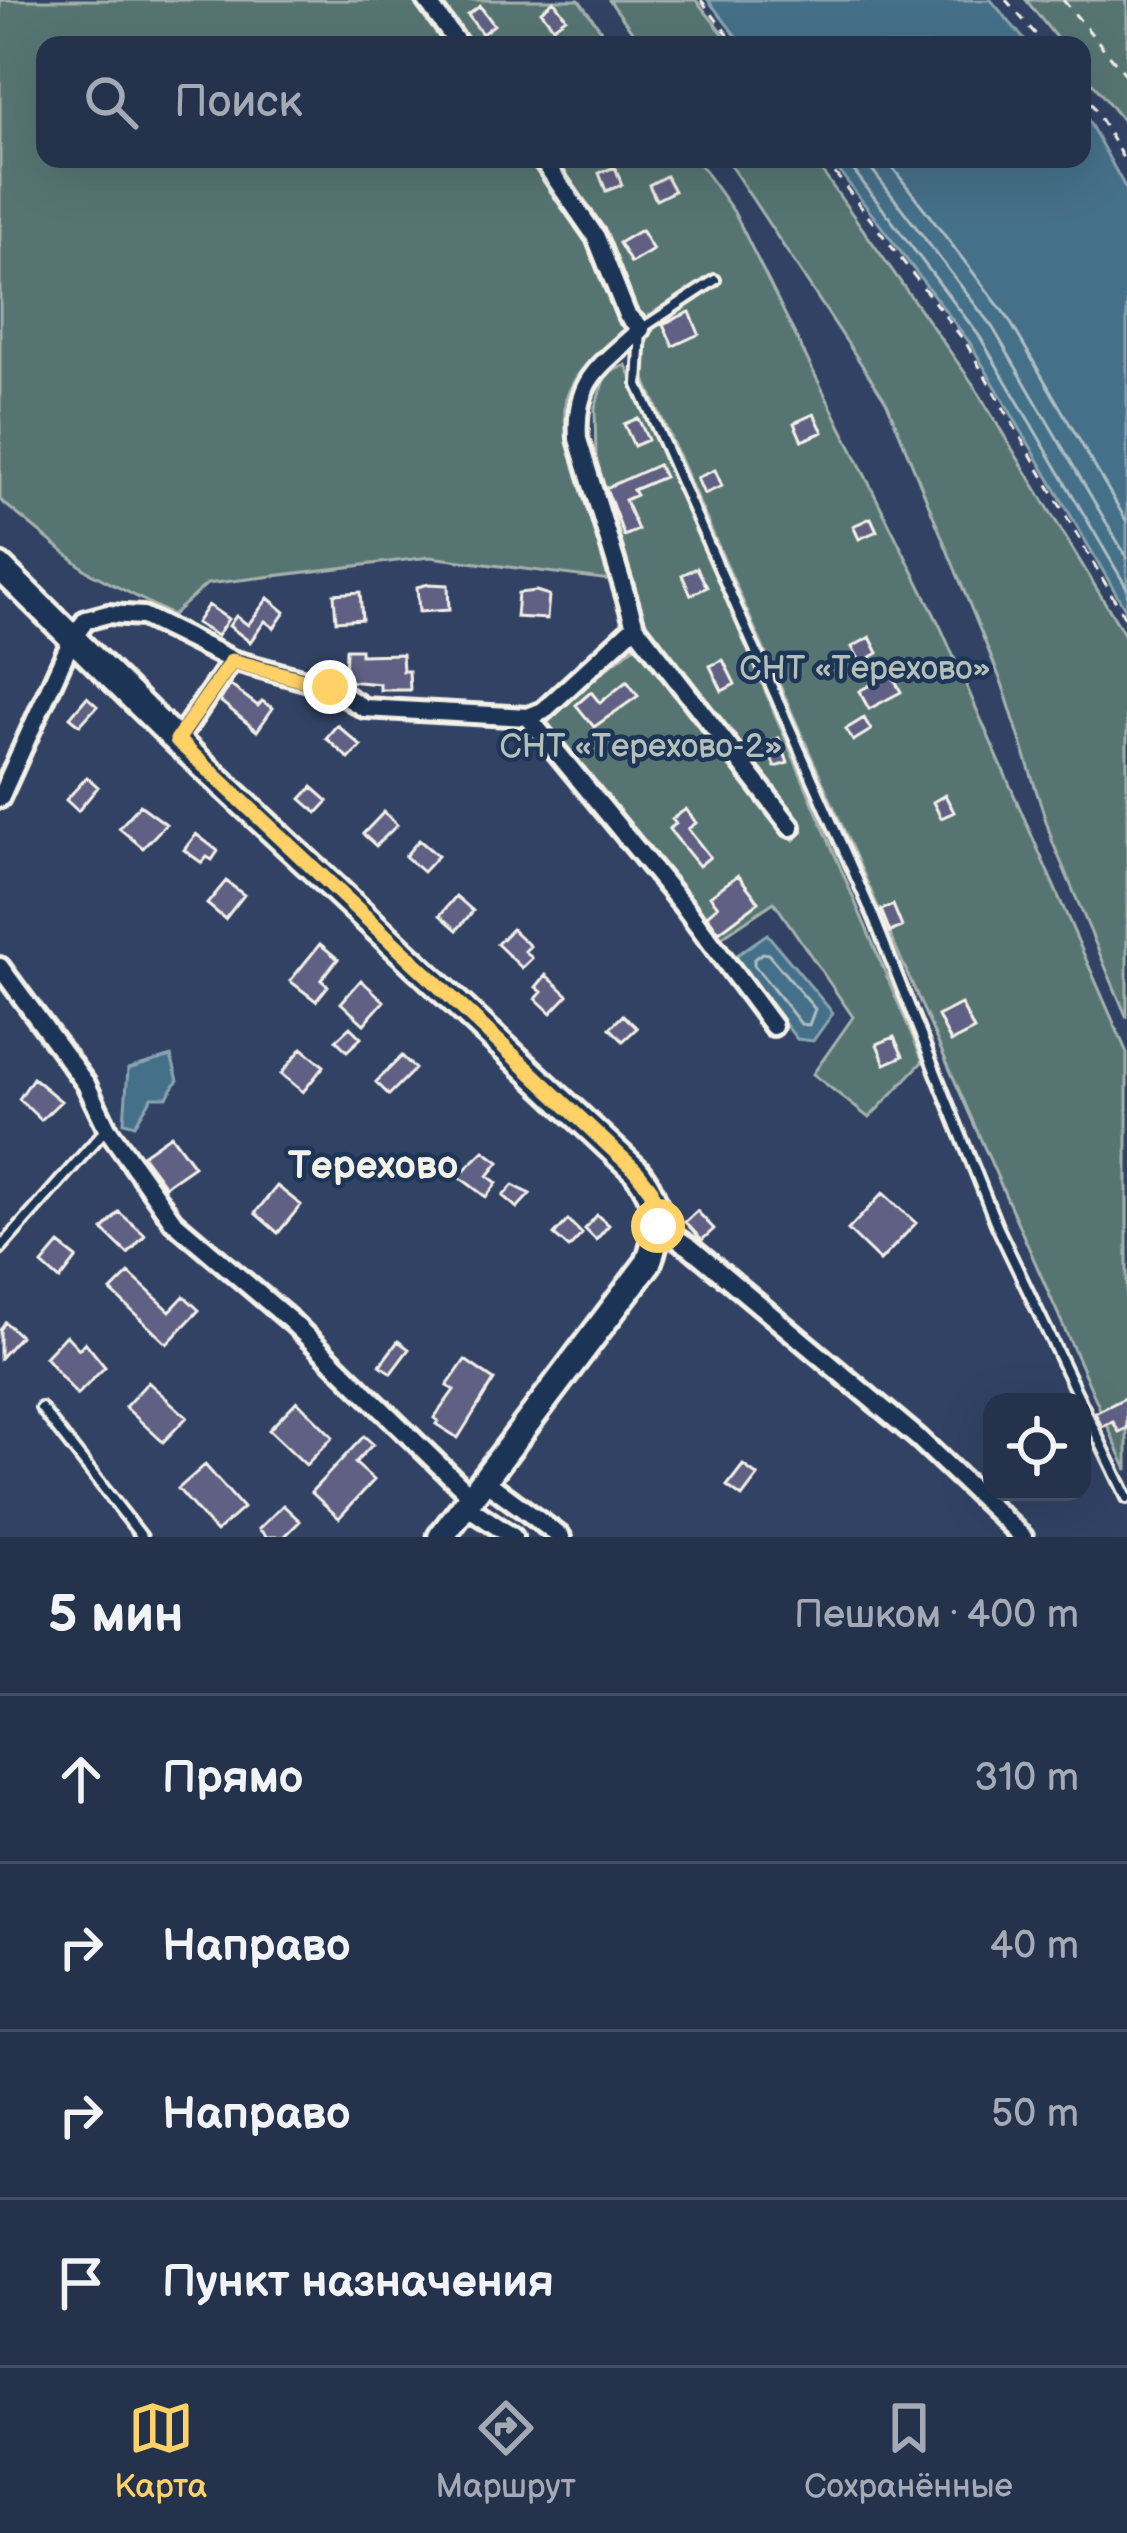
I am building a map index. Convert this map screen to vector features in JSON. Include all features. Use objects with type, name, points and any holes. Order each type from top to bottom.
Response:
[{"type":"main road","points":[[0,567],[651,1190],[658,1226],[648,1263],[440,1537]]},
{"type":"street","points":[[426,0],[452,36]]},
{"type":"street","points":[[548,168],[596,237],[627,315],[641,329],[592,374],[576,406],[578,439],[635,626],[791,827]]},
{"type":"street","points":[[0,798],[72,639],[86,620],[108,614],[143,616],[232,661],[330,687],[364,708],[528,717],[543,711],[635,626]]},
{"type":"street","points":[[177,740],[232,661]]},
{"type":"street","points":[[528,717],[686,909],[773,1026]]},
{"type":"street","points":[[0,967],[86,1084],[107,1128],[173,1221],[292,1322],[474,1494],[513,1537]]},
{"type":"street","points":[[658,1226],[691,1248],[916,1437],[1023,1537]]},
{"type":"street","points":[[474,1494],[561,1537]]},
{"type":"lane","points":[[716,280],[641,329],[638,386],[874,918],[997,1226],[1077,1393]]},
{"type":"lane","points":[[0,1249],[107,1128]]},
{"type":"lane","points":[[41,1408],[142,1537]]},
{"type":"lane","points":[[1091,1422],[1127,1498]]},
{"type":"path","points":[[701,0],[729,36]]},
{"type":"path","points":[[1006,0],[1037,36]]},
{"type":"path","points":[[1063,0],[1127,76]]},
{"type":"path","points":[[1091,103],[1127,165]]},
{"type":"path","points":[[831,168],[966,343],[1127,621]]},
{"type":"green space","name":"СНТ «Терехово»","points":[[0,0],[579,0],[605,36],[36,36],[36,168],[702,168],[734,212],[941,628],[1127,1053],[1127,1470],[627,331],[583,368],[566,399],[573,460],[610,580],[430,557],[207,584],[172,615],[87,571],[0,500]]},
{"type":"green space","points":[[609,0],[696,0],[725,36],[635,36]]},
{"type":"green space","points":[[1026,0],[1127,0],[1127,117],[1123,121],[1091,81],[1091,36],[1055,36]]},
{"type":"green space","points":[[732,168],[819,168],[973,384],[1127,639],[1127,1018],[1053,843],[1003,686],[887,403]]},
{"type":"green space","name":"СНТ «Терехово-2»","points":[[626,365],[923,1061],[869,1118],[813,1074],[853,1017],[774,902],[719,939],[541,721],[640,642],[794,840],[803,831],[662,652],[637,613],[596,462],[595,407],[606,374]]},
{"type":"water","points":[[708,0],[991,0],[1021,36],[736,36]]},
{"type":"water","points":[[1091,125],[1127,191],[1127,612],[970,343],[837,168],[1091,168]]},
{"type":"water","points":[[767,934],[833,1013],[813,1041],[797,1039],[737,964],[737,955]]},
{"type":"water","points":[[171,1056],[178,1080],[167,1097],[152,1097],[135,1125],[124,1122],[128,1069]]},
{"type":"building","points":[[554,1],[566,18],[553,27],[541,11]]},
{"type":"building","points":[[480,6],[494,25],[482,34],[468,15]]},
{"type":"building","points":[[615,168],[622,185],[606,191],[599,173]]},
{"type":"building","points":[[666,176],[674,191],[656,200],[649,185]]},
{"type":"building","points":[[641,230],[653,250],[631,263],[619,243]]},
{"type":"building","points":[[690,312],[699,334],[673,346],[663,324]]},
{"type":"building","points":[[814,414],[823,432],[802,441],[794,423]]},
{"type":"building","points":[[638,418],[648,440],[634,446],[624,424]]},
{"type":"building","points":[[658,465],[664,477],[633,490],[636,495],[625,500],[638,530],[624,536],[606,488]]},
{"type":"building","points":[[715,470],[722,486],[704,494],[697,478]]},
{"type":"building","points":[[871,518],[877,531],[859,539],[853,526]]},
{"type":"building","points":[[697,568],[707,587],[691,595],[682,575]]},
{"type":"building","points":[[448,585],[449,610],[419,612],[417,587]]},
{"type":"building","points":[[360,592],[362,619],[336,621],[334,594]]},
{"type":"building","points":[[518,593],[549,595],[547,619],[516,617]]},
{"type":"building","points":[[268,598],[285,612],[274,628],[265,621],[250,642],[229,626],[236,616],[248,625]]},
{"type":"building","points":[[208,605],[228,619],[217,636],[196,623]]},
{"type":"building","points":[[870,637],[878,653],[861,663],[852,647]]},
{"type":"building","points":[[346,649],[361,649],[361,655],[402,654],[410,690],[380,690],[380,684],[345,681]]},
{"type":"building","points":[[723,660],[735,684],[722,691],[710,666]]},
{"type":"building","points":[[891,674],[901,692],[869,709],[859,691]]},
{"type":"building","points":[[627,681],[638,696],[594,727],[576,705],[591,692],[600,703]]},
{"type":"building","points":[[230,685],[258,706],[262,701],[273,708],[257,731],[220,701]]},
{"type":"building","points":[[87,697],[97,706],[80,725],[70,717]]},
{"type":"building","points":[[864,718],[871,730],[853,741],[846,729]]},
{"type":"building","points":[[337,725],[361,746],[349,759],[326,738]]},
{"type":"building","points":[[779,738],[788,763],[775,767],[765,743]]},
{"type":"building","points":[[87,777],[98,787],[78,811],[66,800]]},
{"type":"building","points":[[312,787],[328,801],[317,813],[301,799]]},
{"type":"building","points":[[945,795],[954,812],[941,818],[933,802]]},
{"type":"building","points":[[140,805],[166,824],[143,848],[119,828]]},
{"type":"building","points":[[686,809],[696,823],[688,829],[710,857],[699,866],[669,829],[676,824],[672,819]]},
{"type":"building","points":[[384,812],[397,825],[376,846],[363,834]]},
{"type":"building","points":[[196,834],[218,851],[212,860],[207,857],[202,863],[184,850]]},
{"type":"building","points":[[419,840],[438,856],[423,872],[405,856]]},
{"type":"building","points":[[738,875],[759,902],[719,932],[707,915],[718,906],[710,896]]},
{"type":"building","points":[[226,881],[244,895],[225,919],[207,904]]},
{"type":"building","points":[[456,896],[473,911],[457,930],[440,915]]},
{"type":"building","points":[[893,905],[902,927],[890,932],[881,910]]},
{"type":"building","points":[[512,929],[530,946],[525,951],[532,958],[522,968],[497,944]]},
{"type":"building","points":[[320,944],[338,959],[321,980],[328,986],[316,1001],[290,981]]},
{"type":"building","points":[[546,975],[568,995],[551,1013],[536,999],[542,992],[536,987]]},
{"type":"building","points":[[361,980],[384,1001],[364,1024],[341,1003]]},
{"type":"building","points":[[961,1004],[974,1030],[951,1042],[938,1016]]},
{"type":"building","points":[[623,1015],[637,1028],[623,1041],[610,1028]]},
{"type":"building","points":[[350,1027],[361,1038],[347,1051],[336,1040]]},
{"type":"building","points":[[894,1037],[903,1056],[885,1064],[877,1044]]},
{"type":"building","points":[[302,1048],[324,1066],[303,1092],[281,1074]]},
{"type":"building","points":[[402,1056],[415,1069],[389,1095],[376,1082]]},
{"type":"building","points":[[33,1078],[61,1101],[41,1120],[19,1099]]},
{"type":"building","points":[[171,1135],[194,1166],[165,1186],[142,1155]]},
{"type":"building","points":[[484,1151],[499,1162],[488,1176],[497,1183],[486,1197],[458,1176]]},
{"type":"building","points":[[513,1185],[530,1194],[517,1208],[503,1196]]},
{"type":"building","points":[[277,1186],[301,1205],[278,1233],[255,1213]]},
{"type":"building","points":[[883,1193],[916,1223],[880,1261],[848,1230]]},
{"type":"building","points":[[697,1211],[714,1229],[702,1240],[685,1222]]},
{"type":"building","points":[[119,1212],[145,1235],[128,1254],[103,1230]]},
{"type":"building","points":[[597,1215],[609,1225],[596,1240],[585,1229]]},
{"type":"building","points":[[568,1220],[582,1234],[569,1248],[554,1235]]},
{"type":"building","points":[[59,1244],[77,1258],[60,1280],[42,1264]]},
{"type":"building","points":[[129,1273],[170,1311],[184,1296],[199,1310],[167,1344],[111,1291]]},
{"type":"building","points":[[5,1322],[20,1336],[0,1358],[0,1330]]},
{"type":"building","points":[[66,1335],[79,1349],[85,1342],[105,1367],[77,1395],[45,1357]]},
{"type":"building","points":[[398,1341],[409,1349],[391,1373],[380,1365]]},
{"type":"building","points":[[465,1360],[494,1380],[458,1438],[434,1418],[454,1390],[447,1386]]},
{"type":"building","points":[[148,1382],[187,1417],[163,1442],[125,1407]]},
{"type":"building","points":[[1127,1397],[1127,1428],[1119,1432],[1113,1422],[1102,1427],[1095,1413]]},
{"type":"building","points":[[297,1401],[333,1437],[306,1465],[269,1430]]},
{"type":"building","points":[[364,1436],[373,1444],[355,1463],[374,1480],[339,1518],[311,1492]]},
{"type":"building","points":[[205,1465],[243,1508],[216,1532],[178,1489]]},
{"type":"building","points":[[743,1465],[758,1476],[742,1497],[727,1486]]},
{"type":"building","points":[[283,1505],[300,1521],[284,1537],[267,1537],[259,1529]]},
{"type":"district","name":"Терехово","points":[[373,1164]]},
{"type":"route","points":[[330,687],[232,661],[177,740],[636,1171],[651,1190],[658,1226]]}]
